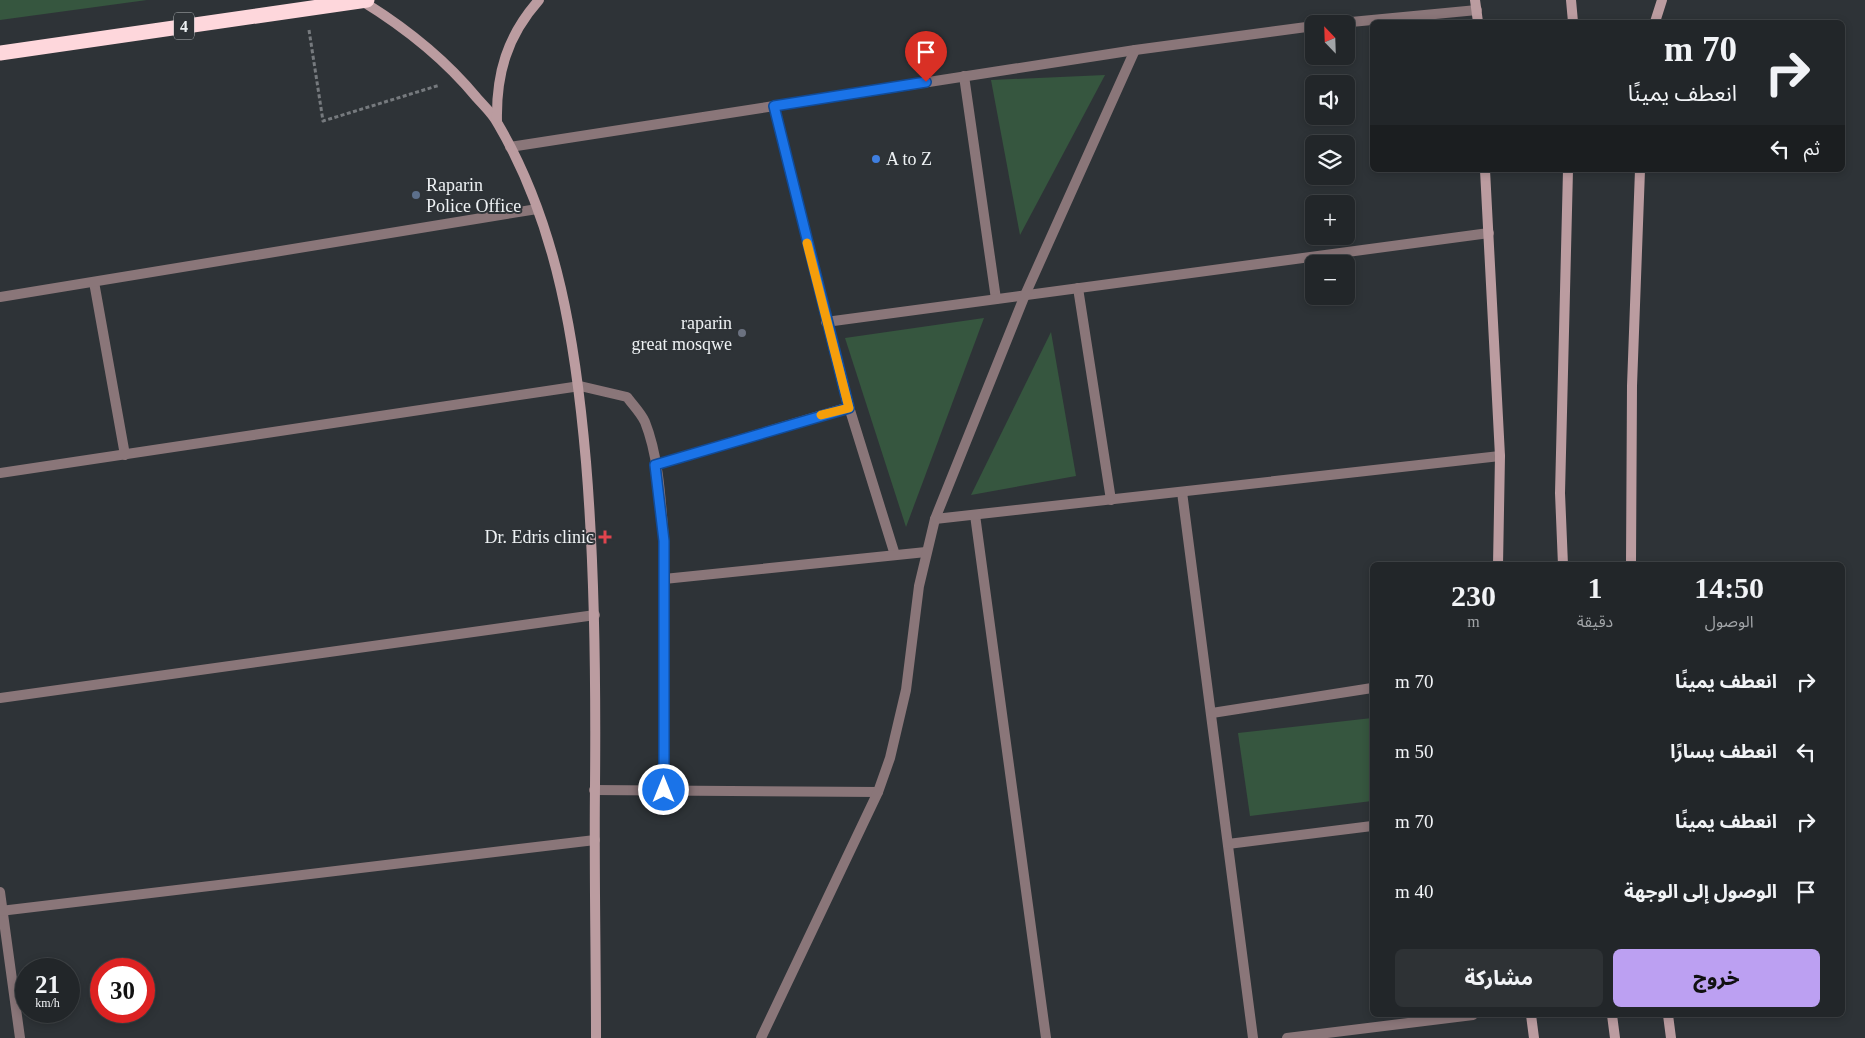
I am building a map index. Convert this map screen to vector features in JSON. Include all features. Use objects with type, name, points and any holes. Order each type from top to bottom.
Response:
[{"type":"highway","name":"4","points":[[0,53],[365,0]]},
{"type":"street","points":[[365,0],[440,57],[496,121],[510,147],[537,209],[556,267],[570,326],[580,386],[589,500],[595,615],[596,1038]]},
{"type":"street","points":[[496,121],[498,76],[505,54],[514,34],[539,0]]},
{"type":"street","points":[[1571,0],[1573,20]]},
{"type":"street","points":[[1656,20],[1662,0]]},
{"type":"street","points":[[1355,21],[1476,5],[1478,20]]},
{"type":"street","points":[[510,147],[1135,50],[1305,27]]},
{"type":"street","points":[[761,1038],[878,792],[890,758],[906,690],[919,586],[935,519],[1025,295],[1135,50]]},
{"type":"street","points":[[964,76],[996,299]]},
{"type":"street","points":[[774,106],[826,322],[849,408],[895,555]]},
{"type":"street","points":[[1485,172],[1500,456],[1498,562]]},
{"type":"street","points":[[1563,562],[1560,493],[1568,172]]},
{"type":"street","points":[[1631,562],[1632,386],[1640,172]]},
{"type":"street","points":[[0,297],[537,209]]},
{"type":"street","points":[[826,322],[1489,233]]},
{"type":"street","points":[[94,282],[125,455]]},
{"type":"street","points":[[1078,288],[1111,500]]},
{"type":"street","points":[[0,473],[580,386],[626,397],[644,421],[655,465],[663,531],[664,790]]},
{"type":"street","points":[[655,465],[849,408]]},
{"type":"street","points":[[935,519],[1500,456]]},
{"type":"street","points":[[1182,492],[1253,1038]]},
{"type":"street","points":[[975,516],[1046,1038]]},
{"type":"street","points":[[664,579],[926,552]]},
{"type":"street","points":[[0,698],[595,615]]},
{"type":"street","points":[[1212,712],[1370,688]]},
{"type":"street","points":[[594,790],[878,792]]},
{"type":"street","points":[[1228,844],[1370,826]]},
{"type":"street","points":[[1,911],[595,840]]},
{"type":"street","points":[[0,892],[1,911],[20,1038]]},
{"type":"street","points":[[1287,1038],[1457,1017]]},
{"type":"street","points":[[1531,1017],[1534,1038]]},
{"type":"street","points":[[1612,1017],[1615,1038]]},
{"type":"street","points":[[1668,1017],[1670,1038]]},
{"type":"path","points":[[308,28],[323,121],[429,89]]},
{"type":"green space","points":[[0,0],[147,0],[0,20]]},
{"type":"green space","points":[[1105,75],[1020,235],[991,80]]},
{"type":"green space","points":[[984,318],[906,527],[845,338]]},
{"type":"green space","points":[[1051,332],[1076,476],[971,495]]},
{"type":"green space","points":[[1370,718],[1370,801],[1250,816],[1238,733]]},
{"type":"slow traffic","points":[[807,243],[849,408],[821,415]]},
{"type":"place","name":"A to Z","points":[[876,159]]},
{"type":"place","name":"Raparin Police Office","points":[[416,195]]},
{"type":"place","name":"raparin great mosqwe","points":[[742,333]]},
{"type":"place","name":"Dr. Edris clinic","points":[[605,537]]},
{"type":"route","points":[[664,790],[664,541],[661,502],[655,465],[849,408],[826,322],[774,106],[926,82]]}]
